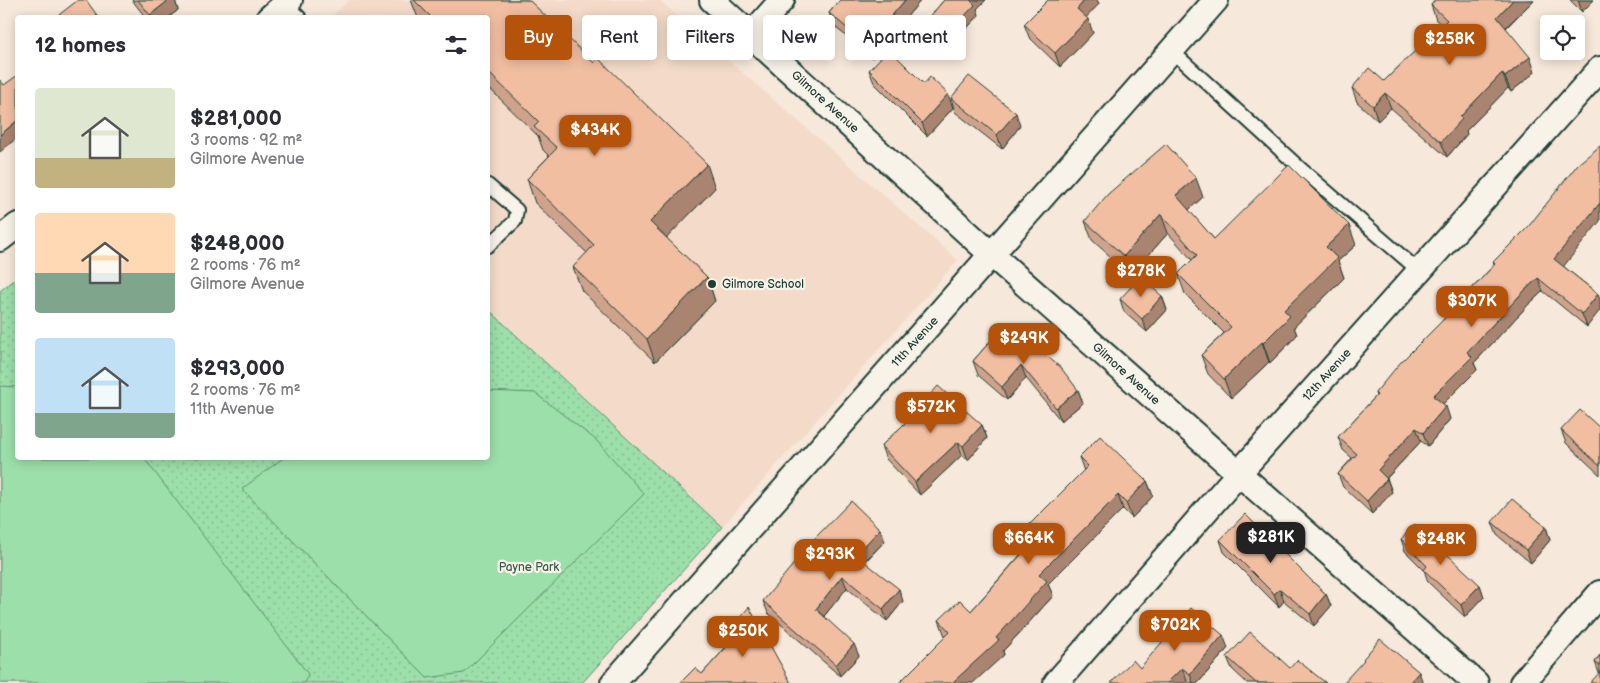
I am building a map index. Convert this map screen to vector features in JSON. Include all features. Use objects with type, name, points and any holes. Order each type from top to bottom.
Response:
[{"type":"street","name":"Gilmore Avenue","points":[[712,0],[729,15]]},
{"type":"street","points":[[753,33],[782,0]]},
{"type":"street","name":"11th Avenue","points":[[613,683],[1216,0]]},
{"type":"street","name":"Gilmore Avenue","points":[[753,37],[992,255],[1476,683]]},
{"type":"street","name":"12th Avenue","points":[[1056,683],[1238,474],[1600,69]]},
{"type":"street","points":[[0,239],[15,227]]},
{"type":"street","points":[[1522,683],[1600,593]]},
{"type":"lane","points":[[1172,51],[1300,168],[1419,271]]},
{"type":"lane","points":[[490,188],[517,210],[515,220],[490,244]]},
{"type":"shaded area","name":"Gilmore School","points":[[349,0],[659,0],[676,15],[667,15],[667,60],[728,60],[958,260],[722,527],[490,311],[490,15],[333,15]]},
{"type":"green space","name":"Payne Park","points":[[15,279],[15,460],[490,460],[490,311],[722,527],[582,683],[0,683],[0,291]]},
{"type":"green space","points":[[0,386],[15,387],[15,460],[146,460],[308,674],[304,683],[0,683]]},
{"type":"green space","points":[[490,391],[535,393],[596,440],[644,494],[464,673],[427,678],[242,489],[280,460],[490,460]]},
{"type":"building","points":[[78,0],[86,0],[97,15],[59,15]]},
{"type":"building","points":[[138,0],[169,0],[150,15]]},
{"type":"building","points":[[414,0],[529,0],[544,15],[505,15],[505,60],[572,60],[572,42],[582,51],[582,60],[591,60],[594,63],[596,60],[600,60],[707,164],[650,222],[707,277],[647,339],[573,267],[594,245],[527,179],[557,148],[534,127],[539,122],[490,74],[490,15],[429,15]]},
{"type":"building","points":[[840,0],[905,0],[892,15],[845,15],[845,26],[835,18],[835,15],[829,13]]},
{"type":"building","points":[[944,0],[971,0],[975,5],[965,15],[931,15]]},
{"type":"building","points":[[1048,0],[1085,0],[1077,9],[1088,19],[1055,53],[1024,24]]},
{"type":"building","points":[[1435,0],[1513,0],[1497,17],[1530,57],[1505,77],[1502,73],[1460,117],[1462,119],[1441,142],[1385,93],[1373,106],[1352,88],[1369,68],[1384,81],[1447,20],[1431,5]]},
{"type":"building","points":[[879,60],[900,60],[924,84],[930,77],[948,94],[922,123],[869,70]]},
{"type":"building","points":[[969,76],[1016,113],[997,135],[951,98]]},
{"type":"building","points":[[15,77],[15,122],[0,135],[0,80],[4,85]]},
{"type":"building","points":[[1166,144],[1196,178],[1176,195],[1214,239],[1289,165],[1349,225],[1326,247],[1337,258],[1284,310],[1290,316],[1224,379],[1201,355],[1231,327],[1178,274],[1197,255],[1161,214],[1124,256],[1085,221],[1108,194]]},
{"type":"building","points":[[1600,146],[1600,203],[1554,259],[1598,294],[1582,314],[1538,278],[1467,352],[1472,357],[1433,396],[1446,406],[1423,433],[1416,428],[1378,470],[1387,479],[1367,501],[1338,474],[1357,454],[1338,437],[1377,395],[1375,393],[1400,363],[1443,320],[1495,264],[1493,262],[1528,227],[1578,164]]},
{"type":"building","points":[[1140,277],[1162,296],[1142,319],[1120,299]]},
{"type":"building","points":[[1007,322],[1061,368],[1078,390],[1056,408],[1021,365],[1002,387],[973,361]]},
{"type":"building","points":[[938,386],[982,425],[963,446],[958,442],[915,482],[881,446],[921,408],[919,407]]},
{"type":"building","points":[[1580,410],[1600,428],[1600,466],[1561,430]]},
{"type":"building","points":[[1100,436],[1147,481],[1126,503],[1118,495],[1039,574],[1047,581],[996,638],[999,640],[952,683],[899,683],[950,632],[939,620],[960,600],[971,611],[1027,548],[1016,538],[1088,466],[1079,457]]},
{"type":"building","points":[[1512,499],[1546,527],[1526,550],[1492,522]]},
{"type":"building","points":[[851,501],[880,529],[856,555],[899,589],[883,609],[842,576],[816,609],[854,644],[836,665],[763,601],[816,537]]},
{"type":"building","points":[[1245,514],[1326,594],[1310,614],[1280,589],[1274,594],[1220,540]]},
{"type":"building","points":[[1415,524],[1480,585],[1461,605],[1424,570],[1427,566],[1401,539]]},
{"type":"building","points":[[749,607],[791,683],[680,683],[695,668],[702,674],[730,643],[723,637]]},
{"type":"building","points":[[1191,608],[1223,635],[1190,674],[1182,668],[1167,683],[1111,683],[1133,660],[1140,668]]},
{"type":"building","points":[[1250,632],[1290,668],[1297,660],[1326,683],[1256,683],[1227,657]]},
{"type":"building","points":[[1380,639],[1419,672],[1409,683],[1343,683],[1364,660]]},
{"type":"building","points":[[1600,655],[1600,666],[1595,662]]},
{"type":"building","points":[[1600,672],[1600,683],[1590,683]]},
{"type":"place","name":"Gilmore School","points":[[712,284]]}]
